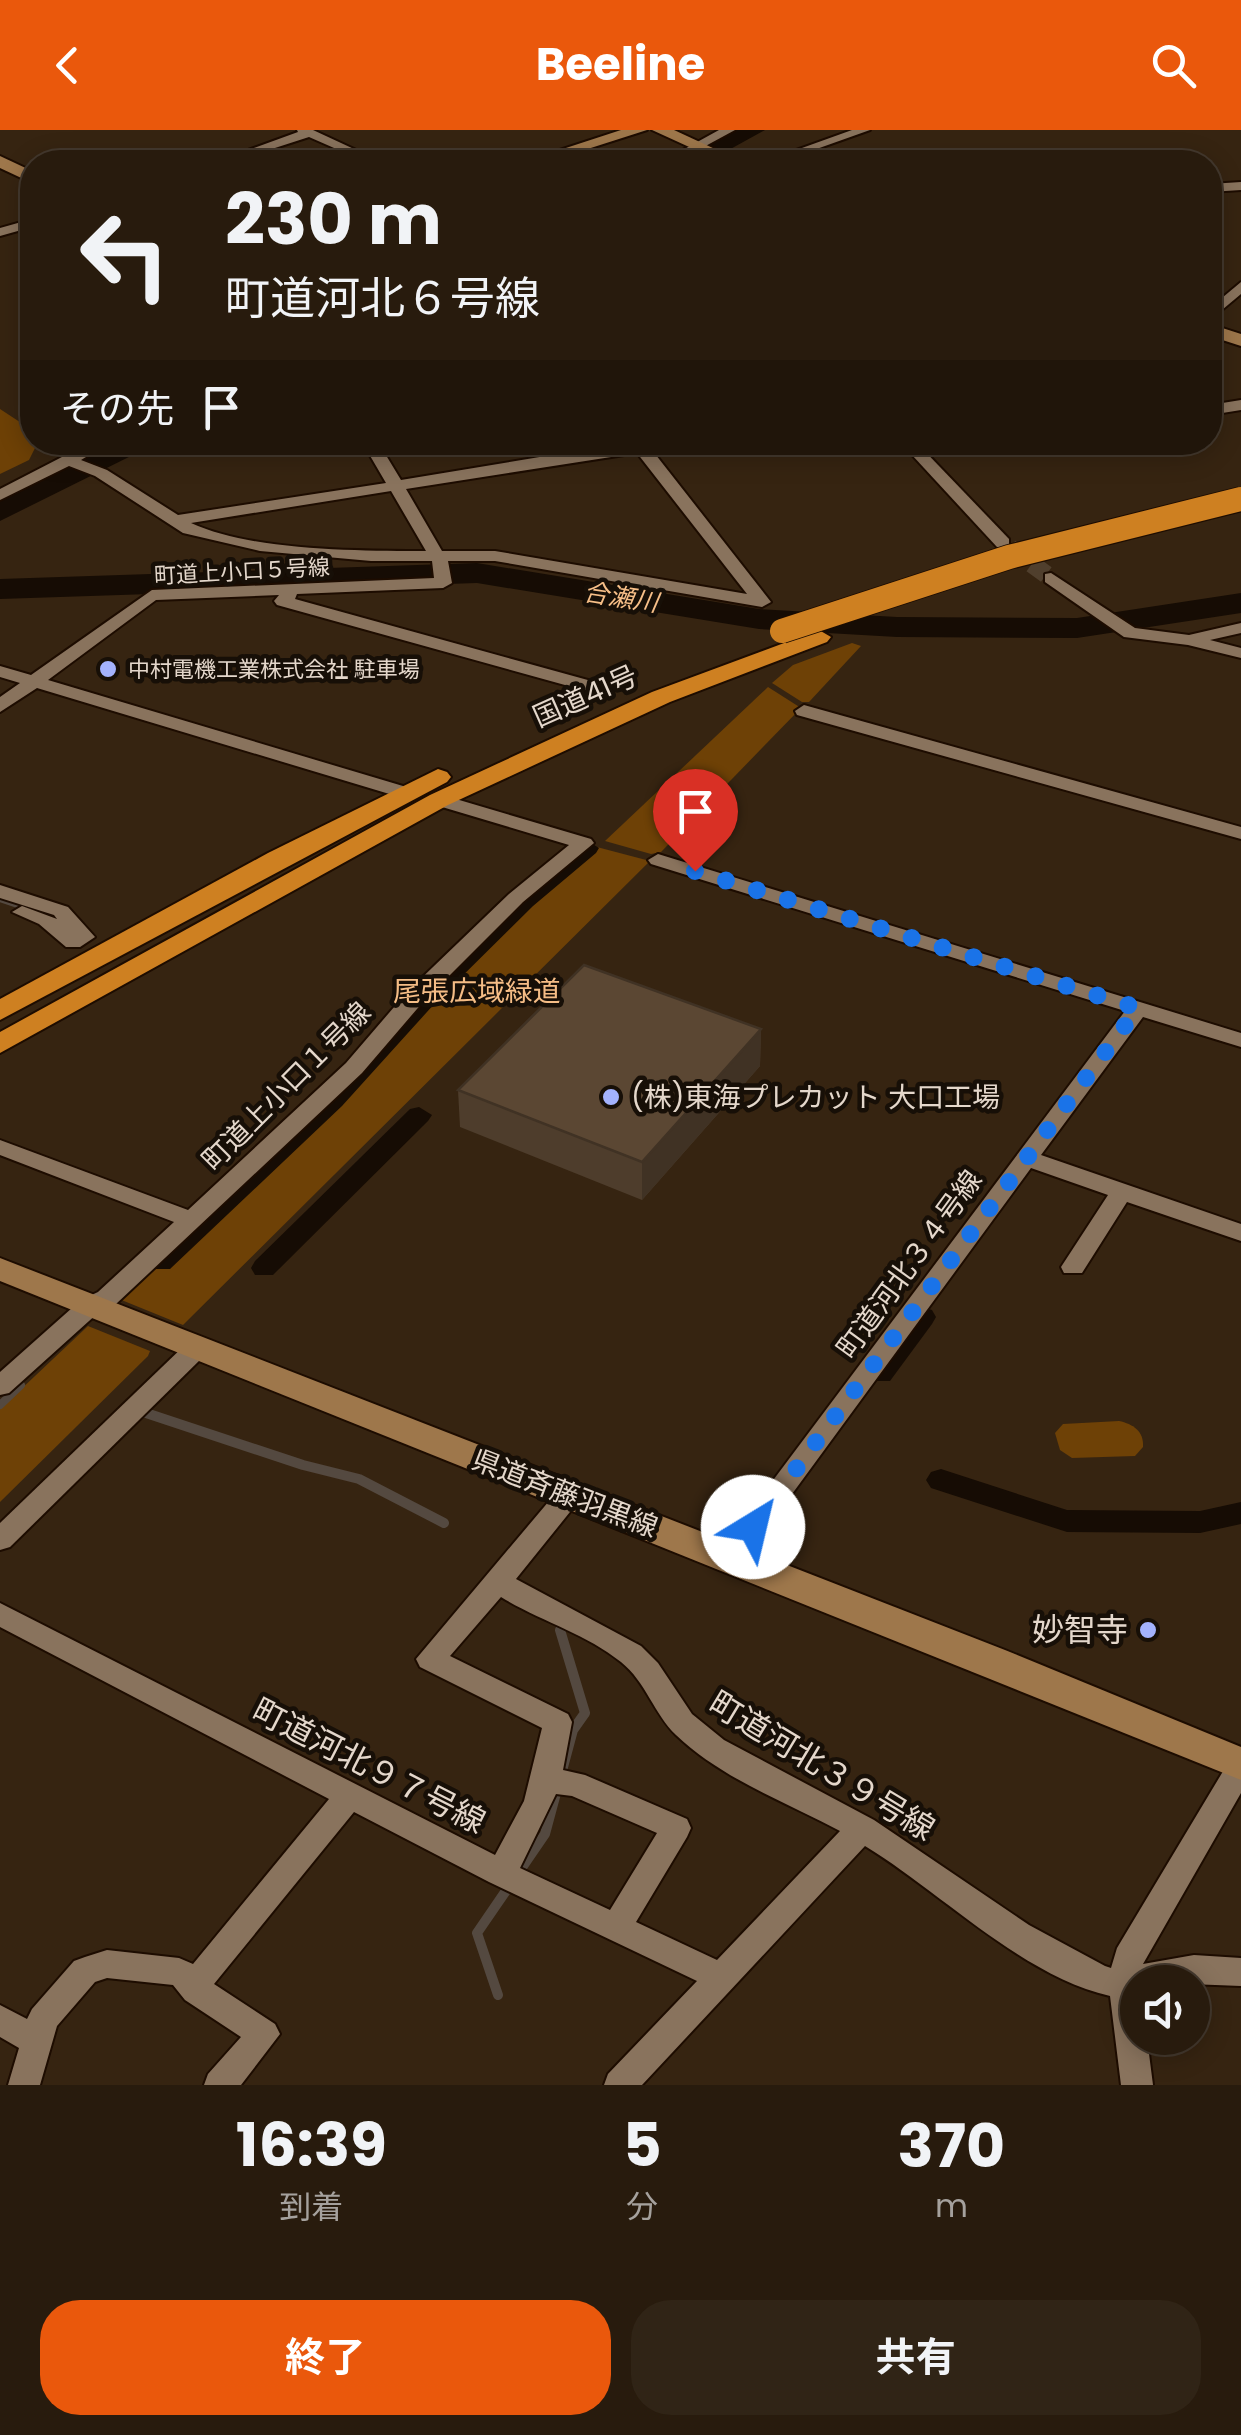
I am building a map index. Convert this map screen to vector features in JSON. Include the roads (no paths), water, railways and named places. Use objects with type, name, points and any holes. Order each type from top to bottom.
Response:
[{"type":"highway","name":"国道41号","points":[[0,1012],[406,793],[642,685],[811,620],[1074,538],[1241,499]]},
{"type":"highway","name":"国道41号","points":[[0,1044],[439,800],[661,698],[834,631],[1109,545],[1241,514]]},
{"type":"main road","points":[[572,150],[639,130]]},
{"type":"main road","points":[[669,131],[705,150]]},
{"type":"main road","name":"県道斉藤羽黒線","points":[[0,1269],[730,1558],[1241,1766]]},
{"type":"street","points":[[693,150],[729,130]]},
{"type":"street","points":[[805,150],[864,130]]},
{"type":"street","points":[[254,150],[306,131],[349,150]]},
{"type":"street","points":[[1222,304],[1241,286]]},
{"type":"street","points":[[0,495],[83,455]]},
{"type":"street","points":[[378,455],[440,567]]},
{"type":"street","points":[[178,520],[579,455]]},
{"type":"street","points":[[71,462],[98,472],[189,529],[260,546],[440,567],[495,556],[762,602],[647,455]]},
{"type":"street","points":[[919,455],[1003,542]]},
{"type":"street","name":"町道上小口５号線","points":[[0,706],[148,596],[442,583],[440,567]]},
{"type":"street","points":[[1051,578],[1124,629],[1241,653]]},
{"type":"street","points":[[291,592],[282,601],[585,685]]},
{"type":"street","points":[[1188,640],[1241,628]]},
{"type":"street","points":[[0,671],[406,793]]},
{"type":"street","points":[[804,711],[1241,832]]},
{"type":"street","name":"町道上小口１号線","points":[[0,1386],[90,1306],[107,1298],[192,1220],[354,1068],[415,997],[468,944],[516,898],[584,843],[439,800]]},
{"type":"street","points":[[658,860],[1241,1040]]},
{"type":"street","points":[[0,891],[61,911],[79,940],[46,920],[0,904]]},
{"type":"street","name":"町道河北３４号線","points":[[730,1558],[1138,1008]]},
{"type":"street","points":[[0,1147],[192,1220]]},
{"type":"street","points":[[1024,1158],[1241,1232]]},
{"type":"street","points":[[1073,1267],[1122,1191]]},
{"type":"street","points":[[0,1540],[196,1349]]},
{"type":"street","points":[[498,1581],[569,1494]]},
{"type":"street","name":"町道河北９７号線","points":[[0,1614],[500,1873],[528,1833],[548,1780],[558,1722],[430,1659],[498,1581]]},
{"type":"street","name":"町道河北３９号線","points":[[498,1581],[520,1597],[628,1651],[646,1666],[675,1717],[707,1743],[862,1829],[1023,1936],[1102,1980],[1120,1982]]},
{"type":"street","points":[[1127,1965],[1241,1766]]},
{"type":"street","points":[[548,1780],[575,1784],[676,1828],[616,1928]]},
{"type":"street","points":[[220,2085],[264,2034],[196,1990],[196,1983],[350,1795]]},
{"type":"street","points":[[620,2085],[862,1829]]},
{"type":"street","points":[[500,1873],[720,1977]]},
{"type":"street","points":[[24,2085],[44,2019],[85,1971],[107,1964],[179,1972],[196,1983]]},
{"type":"street","points":[[1210,1968],[1241,1972]]},
{"type":"street","points":[[0,2020],[37,2042]]},
{"type":"street","points":[[1133,2055],[1137,2085]]},
{"type":"waterway","points":[[713,150],[753,130]]},
{"type":"waterway","points":[[0,512],[112,455]]},
{"type":"waterway","name":"合瀬川","points":[[0,589],[477,573],[759,619],[897,627],[1077,628],[1241,603]]},
{"type":"waterway","points":[[161,1262],[333,1100],[428,997],[525,901],[588,848]]},
{"type":"waterway","points":[[0,898],[53,916],[59,923]]},
{"type":"waterway","points":[[264,1268],[419,1115]]},
{"type":"waterway","points":[[880,1374],[922,1317]]},
{"type":"waterway","points":[[0,1405],[21,1385]]},
{"type":"waterway","points":[[146,1413],[303,1465],[359,1479],[444,1523]]},
{"type":"waterway","points":[[941,1480],[1067,1521],[1200,1522],[1241,1513]]},
{"type":"waterway","points":[[498,1995],[477,1933],[545,1834],[573,1730],[585,1713],[560,1630]]},
{"type":"tunnel","points":[[1010,548],[1051,578]]},
{"type":"place","name":"中村電機工業株式会社 駐車場","points":[[108,669]]},
{"type":"place","name":"(株)東海プレカット 大口工場","points":[[611,1097]]},
{"type":"place","name":"妙智寺","points":[[1148,1630]]},
{"type":"park label","name":"尾張広域緑道","points":[[477,991]]}]
